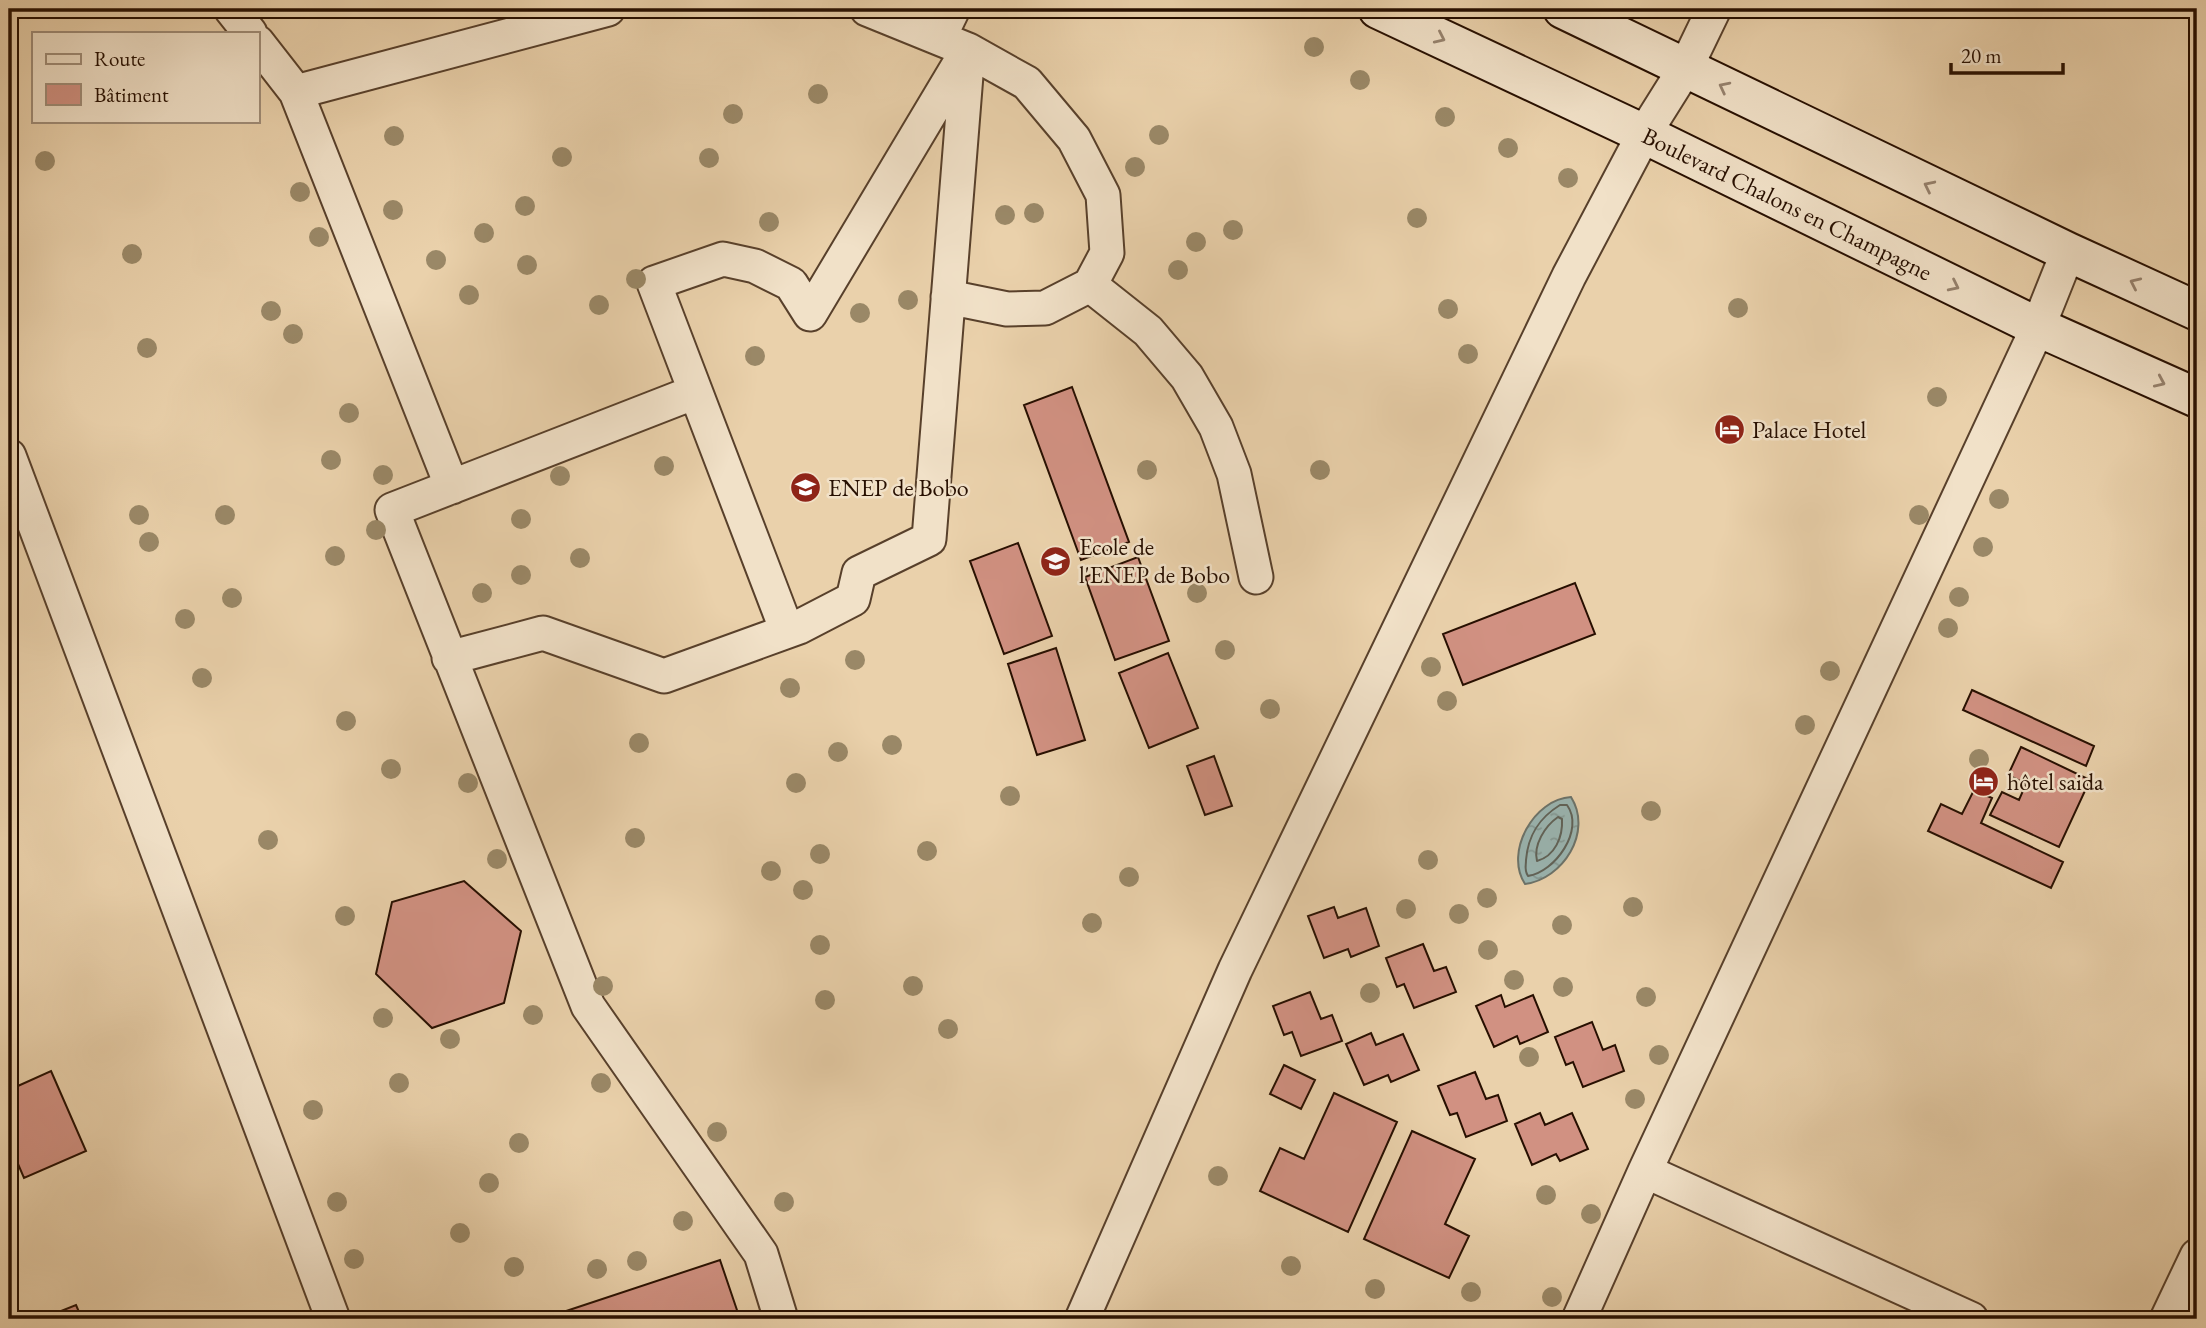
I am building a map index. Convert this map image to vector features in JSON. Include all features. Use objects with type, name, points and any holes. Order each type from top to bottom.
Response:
[{"type":"main road","name":"Boulevard Chalons en Champagne","points":[[1378,9],[1644,134],[2038,327],[2197,398]]},
{"type":"main road","points":[[1563,9],[2068,252],[2197,311]]},
{"type":"street","points":[[231,9],[249,32]]},
{"type":"street","points":[[296,92],[608,9]]},
{"type":"street","points":[[867,9],[953,44],[1027,83],[1074,139],[1103,195],[1107,253],[1090,285],[1045,308],[1007,309],[948,298]]},
{"type":"street","points":[[449,658],[543,633],[664,676],[787,631],[853,598],[859,573],[929,539],[948,298],[953,9]]},
{"type":"street","points":[[1082,1319],[1235,970],[1569,276],[1644,134],[1686,67],[1714,9]]},
{"type":"street","points":[[787,631],[654,283],[723,259],[755,266],[791,284],[810,314],[953,44]]},
{"type":"street","points":[[259,45],[296,92],[452,486]]},
{"type":"street","points":[[1579,1319],[1645,1171],[2038,327],[2068,252]]},
{"type":"street","points":[[1090,285],[1148,331],[1187,377],[1216,427],[1234,474],[1256,577]]},
{"type":"street","points":[[695,392],[392,510],[588,1006],[761,1254],[781,1319]]},
{"type":"street","points":[[9,456],[333,1319]]},
{"type":"street","points":[[1645,1171],[1972,1319]]},
{"type":"street","points":[[2167,1319],[2197,1256]]},
{"type":"water","points":[[1571,797],[1577,811],[1578,825],[1570,852],[1562,864],[1551,873],[1525,884],[1519,871],[1518,857],[1526,829],[1545,807]]},
{"type":"building","points":[[1072,387],[1129,542],[1081,560],[1024,405]]},
{"type":"building","points":[[1018,543],[1052,636],[1004,654],[970,561]]},
{"type":"building","points":[[1138,557],[1169,641],[1115,660],[1085,577]]},
{"type":"building","points":[[1575,583],[1595,634],[1463,685],[1443,634]]},
{"type":"building","points":[[1056,648],[1085,740],[1037,755],[1008,664]]},
{"type":"building","points":[[1168,653],[1198,728],[1149,748],[1119,673]]},
{"type":"building","points":[[1972,690],[2094,746],[2086,766],[1963,710]]},
{"type":"building","name":"hôtel saida","points":[[2021,747],[2090,780],[2059,847],[1990,815],[2002,792],[2019,800],[2026,784],[2008,775]]},
{"type":"building","points":[[1214,756],[1232,806],[1205,815],[1187,766]]},
{"type":"building","points":[[1974,790],[1992,798],[1981,823],[2063,862],[2051,888],[1928,831],[1941,804],[1962,814]]},
{"type":"building","points":[[464,881],[521,931],[504,1003],[432,1028],[376,974],[392,902]]},
{"type":"building","points":[[1334,907],[1338,918],[1366,908],[1379,946],[1351,957],[1348,949],[1324,958],[1308,916]]},
{"type":"building","points":[[1423,944],[1434,971],[1446,967],[1456,992],[1414,1008],[1404,984],[1397,987],[1386,958]]},
{"type":"building","points":[[1310,992],[1321,1019],[1332,1015],[1342,1041],[1301,1056],[1292,1032],[1284,1035],[1273,1006]]},
{"type":"building","points":[[1501,995],[1505,1007],[1533,995],[1548,1032],[1520,1044],[1517,1036],[1494,1047],[1476,1006]]},
{"type":"building","points":[[1592,1022],[1603,1050],[1615,1045],[1624,1071],[1583,1087],[1573,1062],[1566,1065],[1555,1037]]},
{"type":"building","points":[[1371,1033],[1376,1045],[1403,1034],[1419,1070],[1391,1082],[1388,1075],[1364,1085],[1346,1044]]},
{"type":"building","points":[[1284,1065],[1315,1080],[1301,1109],[1270,1094]]},
{"type":"building","points":[[51,1071],[86,1151],[24,1178],[9,1143],[9,1090]]},
{"type":"building","points":[[1475,1072],[1486,1099],[1498,1095],[1507,1121],[1466,1137],[1457,1113],[1450,1115],[1438,1086]]},
{"type":"building","points":[[1334,1093],[1397,1122],[1348,1232],[1260,1191],[1280,1148],[1304,1159]]},
{"type":"building","points":[[1540,1113],[1545,1125],[1572,1113],[1588,1149],[1560,1161],[1556,1154],[1532,1165],[1515,1124]]},
{"type":"building","points":[[1412,1131],[1475,1159],[1445,1224],[1469,1236],[1449,1278],[1364,1239]]},
{"type":"building","points":[[720,1260],[740,1319],[542,1319]]},
{"type":"building","points":[[76,1305],[82,1319],[41,1319]]},
{"type":"place","name":"Palace Hotel","points":[[1729,430]]},
{"type":"place","name":"ENEP de Bobo","points":[[805,488]]},
{"type":"place","name":"Ecole de l'ENEP de Bobo","points":[[1056,561]]},
{"type":"place","name":"hôtel saida","points":[[1984,782]]}]
